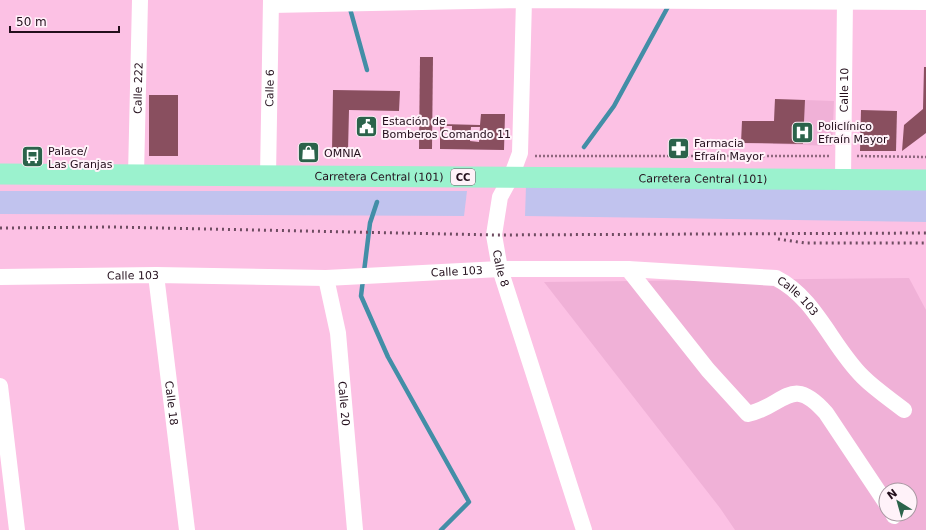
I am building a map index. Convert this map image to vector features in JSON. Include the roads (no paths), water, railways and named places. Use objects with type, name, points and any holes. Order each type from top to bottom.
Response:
[{"type":"main road","name":"Carretera Central (101)","points":[[0,174],[926,180]]},
{"type":"street","name":"Calle 222","points":[[136,175],[140,0]]},
{"type":"street","points":[[271,3],[348,4],[524,0],[926,2]]},
{"type":"street","name":"Calle 8","points":[[524,0],[518,156],[511,177],[500,197],[494,235],[500,269],[584,530]]},
{"type":"street","name":"Calle 10","points":[[843,179],[842,156],[845,1]]},
{"type":"street","name":"Calle 6","points":[[268,176],[271,3]]},
{"type":"street","name":"Calle 103","points":[[0,277],[156,275],[326,278],[500,269],[628,269],[776,278],[786,283],[796,292],[822,323],[862,377],[904,410]]},
{"type":"street","points":[[628,269],[708,370],[748,414],[756,412],[791,393],[806,395],[817,403],[826,413],[878,491]]},
{"type":"street","name":"Calle 18","points":[[156,275],[188,530]]},
{"type":"street","name":"Calle 20","points":[[326,278],[338,333],[355,530]]},
{"type":"street","points":[[0,386],[17,530]]},
{"type":"waterway","points":[[584,147],[614,106],[670,3]]},
{"type":"waterway","points":[[349,5],[367,70]]},
{"type":"waterway","points":[[377,202],[370,223],[361,296],[388,357],[469,502],[441,530]]},
{"type":"railway","points":[[0,228],[114,227],[494,235],[926,233]]},
{"type":"railway","points":[[778,239],[805,243],[926,243]]},
{"type":"place","name":"Estación de Bomberos Comando 11","points":[[366,127]]},
{"type":"place","name":"Policlínico Efraín Mayor","points":[[803,132]]},
{"type":"place","name":"Farmacia Efraín Mayor","points":[[679,149]]},
{"type":"place","name":"OMNIA","points":[[309,153]]},
{"type":"place","name":"Palace/ Las Granjas","points":[[33,157]]}]
